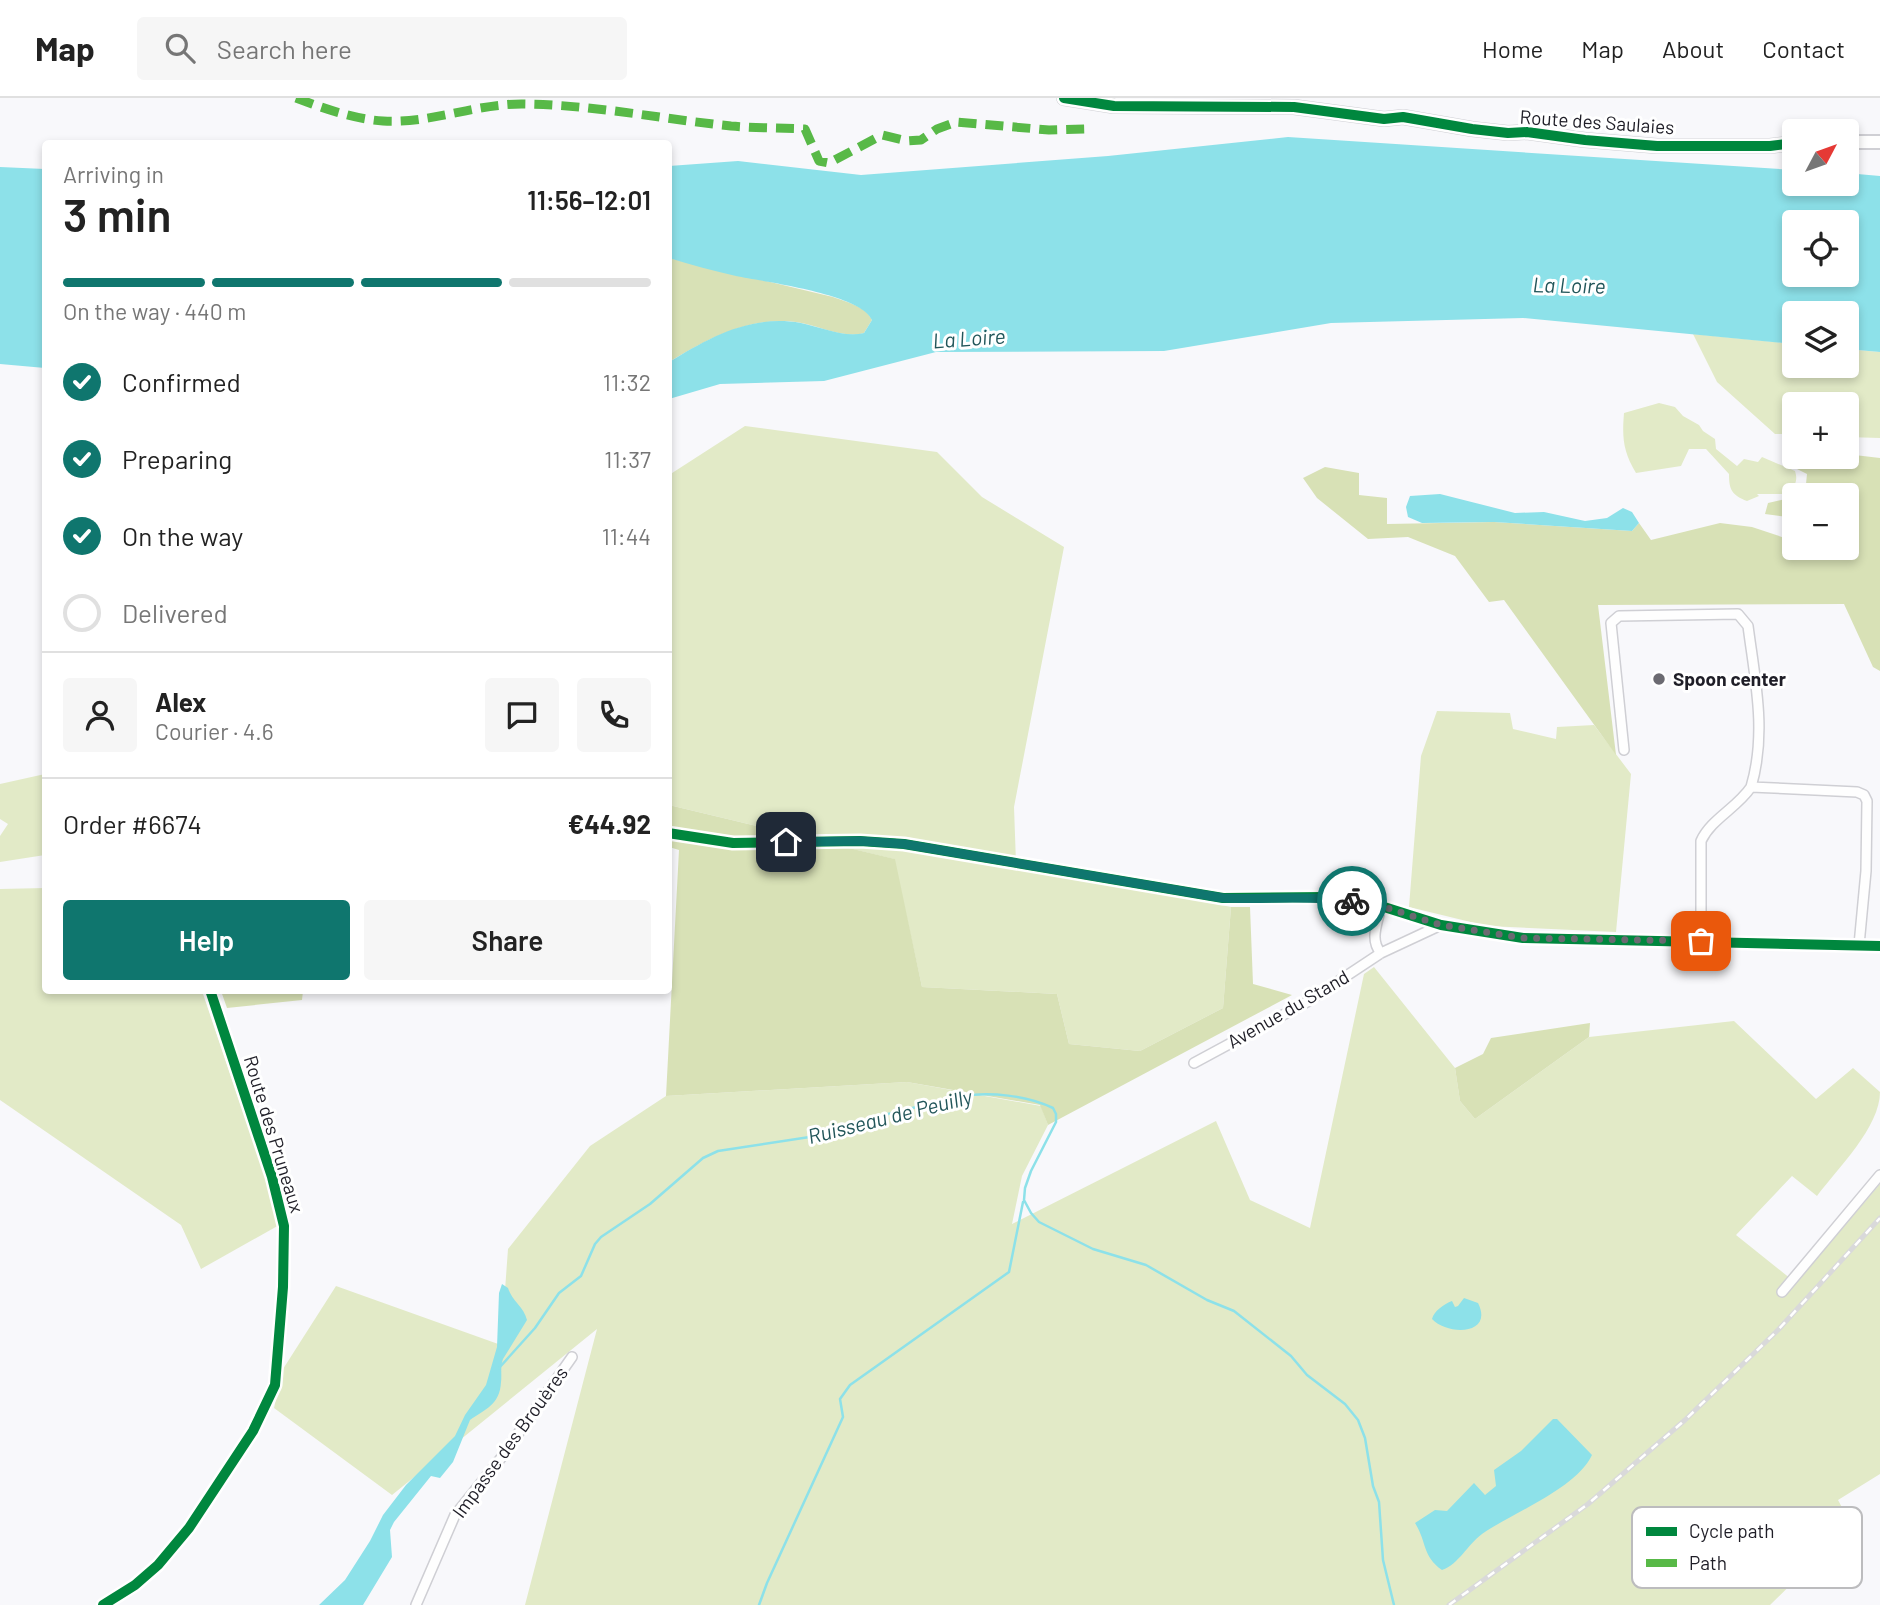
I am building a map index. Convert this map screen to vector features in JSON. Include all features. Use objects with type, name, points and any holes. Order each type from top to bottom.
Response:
[{"type":"street","name":"Route des Saulaies","points":[[1064,98],[1114,106],[1294,102],[1384,119],[1403,117],[1472,129],[1527,132],[1586,140],[1633,144],[1782,145]]},
{"type":"street","points":[[1859,142],[1880,142]]},
{"type":"street","points":[[1624,750],[1611,623],[1614,618],[1619,615],[1738,614],[1748,626],[1761,742],[1751,787],[1740,801],[1705,832],[1701,841],[1701,941]]},
{"type":"street","points":[[1751,787],[1857,792],[1864,795],[1867,801],[1866,871],[1859,945]]},
{"type":"street","points":[[672,835],[733,843],[860,841],[904,844],[1223,898],[1313,897],[1381,906],[1441,925],[1523,938],[1880,946]]},
{"type":"street","points":[[1381,906],[1374,939],[1375,947],[1381,953]]},
{"type":"street","name":"Avenue du Stand","points":[[1194,1063],[1307,1002],[1381,953],[1441,925]]},
{"type":"street","name":"Route des Pruneaux","points":[[103,1605],[135,1585],[158,1565],[189,1528],[253,1431],[275,1385],[284,1286],[284,1226],[272,1177],[211,994]]},
{"type":"street","points":[[1782,1292],[1880,1175]]},
{"type":"street","name":"Impasse des Brouères","points":[[416,1605],[455,1515],[501,1458],[572,1357]]},
{"type":"green space","points":[[672,259],[833,297],[860,308],[872,320],[864,333],[856,334],[839,333],[796,322],[762,322],[730,331],[672,360]]},
{"type":"green space","points":[[1693,334],[1782,343],[1782,378],[1859,378],[1859,350],[1880,352],[1880,438],[1859,437],[1859,392],[1782,392],[1782,434],[1775,434],[1717,382]]},
{"type":"green space","points":[[1659,403],[1675,407],[1715,439],[1716,449],[1737,466],[1744,459],[1758,462],[1762,457],[1782,465],[1782,469],[1795,471],[1795,483],[1782,483],[1782,494],[1757,494],[1759,496],[1747,501],[1732,491],[1729,474],[1706,449],[1689,449],[1681,466],[1636,473],[1624,444],[1624,413]]},
{"type":"green space","points":[[745,426],[937,452],[982,497],[1064,547],[1014,807],[1016,863],[1231,907],[1223,1008],[1140,1051],[1069,1044],[1057,994],[922,987],[894,859],[672,806],[672,473]]},
{"type":"green space","points":[[1859,456],[1880,458],[1880,671],[1873,667],[1844,604],[1598,605],[1616,755],[1504,600],[1489,602],[1455,556],[1408,537],[1368,539],[1317,498],[1303,478],[1325,467],[1359,473],[1359,495],[1387,498],[1387,524],[1494,522],[1632,531],[1639,523],[1651,540],[1720,523],[1752,527],[1782,537],[1782,560],[1859,560],[1859,483],[1806,483],[1807,474],[1797,469],[1859,469]]},
{"type":"green space","points":[[1782,500],[1782,516],[1765,514],[1768,503]]},
{"type":"green space","points":[[1437,711],[1510,713],[1513,729],[1556,739],[1557,727],[1594,725],[1631,774],[1616,932],[1487,926],[1409,907],[1421,756]]},
{"type":"green space","points":[[42,775],[42,855],[0,862],[0,836],[8,824],[0,819],[0,784]]},
{"type":"green space","points":[[672,806],[895,859],[922,987],[1057,994],[1069,1044],[1140,1051],[1223,1008],[1231,907],[1250,907],[1253,984],[1292,995],[1048,1125],[1040,1105],[907,1082],[666,1096],[679,850],[672,848]]},
{"type":"green space","points":[[42,888],[42,994],[203,994],[281,1224],[201,1269],[181,1225],[0,1100],[0,889]]},
{"type":"green space","points":[[1374,967],[1455,1068],[1460,1101],[1475,1119],[1589,1037],[1734,1021],[1816,1099],[1853,1068],[1880,1092],[1878,1105],[1866,1133],[1817,1196],[1792,1176],[1736,1235],[1796,1283],[1880,1184],[1880,1474],[1838,1500],[1842,1507],[1632,1507],[1632,1588],[1787,1588],[1770,1605],[525,1605],[597,1329],[392,1495],[274,1408],[283,1369],[336,1286],[501,1345],[508,1249],[590,1146],[666,1096],[907,1082],[1041,1106],[1048,1125],[1022,1176],[1012,1224],[1216,1121],[1250,1200],[1310,1228],[1364,974]]},
{"type":"green space","points":[[222,994],[303,994],[302,1000],[227,1008]]},
{"type":"green space","points":[[1590,1023],[1589,1037],[1475,1119],[1460,1101],[1455,1068],[1483,1054],[1491,1038]]},
{"type":"water","name":"La Loire","points":[[1288,137],[1782,169],[1782,196],[1859,196],[1859,174],[1880,176],[1880,352],[1859,350],[1859,301],[1782,301],[1782,343],[1523,318],[1331,323],[1164,351],[936,352],[824,381],[720,384],[672,398],[672,360],[716,336],[748,325],[783,321],[856,334],[864,333],[872,320],[864,311],[832,296],[672,259],[672,166],[738,161],[861,175],[1108,156]]},
{"type":"water","points":[[0,167],[42,169],[42,368],[0,364]]},
{"type":"water","points":[[1440,494],[1515,513],[1544,512],[1585,521],[1607,518],[1623,508],[1632,512],[1639,523],[1632,531],[1494,522],[1422,523],[1408,517],[1406,507],[1410,496]]},
{"type":"water","points":[[502,1284],[508,1288],[527,1320],[503,1359],[498,1396],[491,1406],[470,1420],[453,1462],[440,1478],[431,1476],[394,1522],[390,1530],[392,1557],[363,1605],[319,1605],[345,1580],[383,1515],[406,1485],[455,1436],[465,1415],[486,1385],[497,1347],[499,1293]]},
{"type":"water","points":[[1464,1298],[1478,1303],[1481,1314],[1475,1327],[1458,1330],[1439,1325],[1432,1319],[1443,1306],[1452,1301],[1455,1307],[1458,1306]]},
{"type":"water","points":[[1553,1419],[1557,1419],[1592,1455],[1584,1467],[1558,1489],[1482,1534],[1453,1563],[1442,1570],[1428,1554],[1415,1523],[1435,1510],[1447,1511],[1474,1483],[1485,1495],[1496,1486],[1494,1470],[1521,1451]]},
{"type":"waterway","name":"Ruisseau de Peuilly","points":[[499,1368],[535,1328],[559,1293],[581,1276],[595,1244],[601,1237],[650,1204],[703,1158],[718,1151],[836,1133],[880,1116],[961,1096],[984,1094],[1020,1097],[1053,1108],[1056,1114],[1056,1122],[1025,1188],[1024,1200],[1039,1222],[1093,1249],[1146,1265],[1207,1300],[1234,1311],[1291,1356],[1307,1375],[1345,1404],[1358,1420],[1365,1438],[1373,1486],[1379,1502],[1383,1560],[1394,1605]]},
{"type":"waterway","points":[[759,1605],[843,1417],[840,1399],[850,1385],[1009,1272],[1023,1202]]},
{"type":"railway","points":[[1449,1605],[1588,1504],[1685,1420],[1778,1330],[1880,1218]]},
{"type":"marked path","points":[[296,98],[349,115],[383,121],[418,119],[525,104],[602,110],[731,126],[805,129],[819,161],[829,163],[882,135],[907,141],[921,140],[937,129],[956,122],[1049,130],[1087,129]]},
{"type":"cycle path","points":[[1064,98],[1114,106],[1294,107],[1384,119],[1403,117],[1508,133],[1527,132],[1657,146],[1782,144]]},
{"type":"cycle path","points":[[672,834],[733,843],[860,841],[904,844],[1223,898],[1326,897],[1381,906],[1441,925],[1523,938],[1880,946]]},
{"type":"cycle path","points":[[103,1605],[135,1585],[158,1565],[189,1528],[253,1431],[275,1385],[283,1287],[284,1226],[272,1177],[211,994]]},
{"type":"way so far","points":[[1352,901],[1381,906],[1441,925],[1523,938],[1701,941]]},
{"type":"place","name":"Spoon center","points":[[1659,679]]},
{"type":"route","points":[[786,842],[860,841],[904,844],[1223,898],[1326,897],[1352,901]]}]
